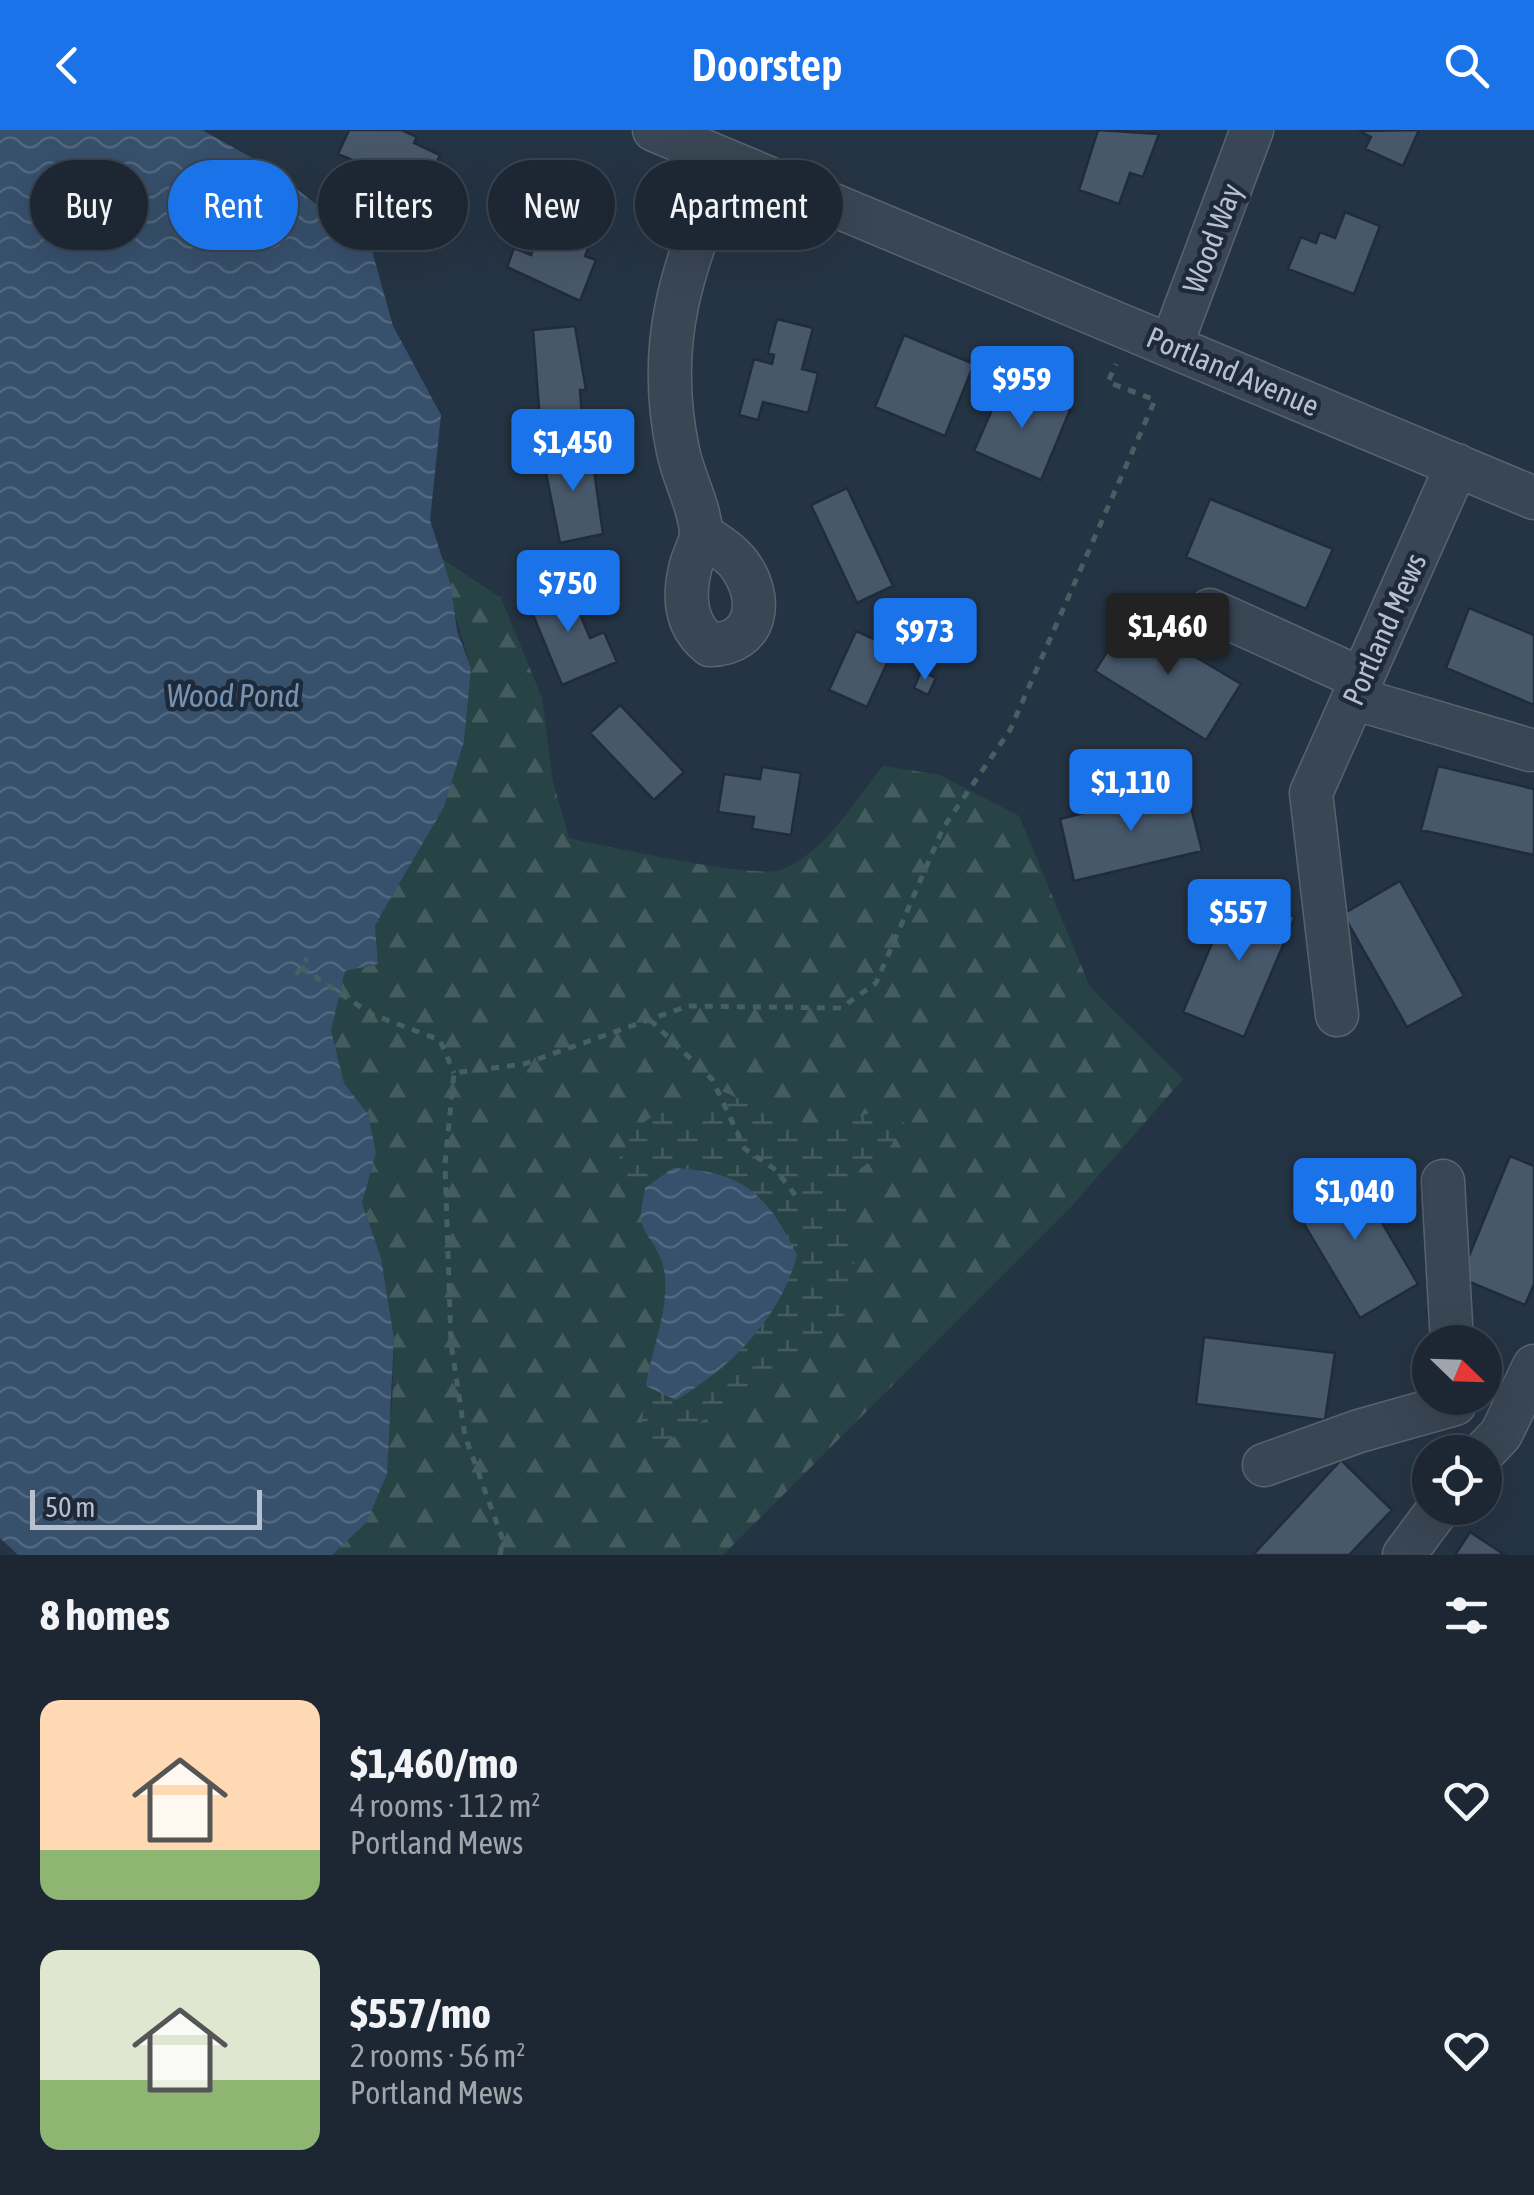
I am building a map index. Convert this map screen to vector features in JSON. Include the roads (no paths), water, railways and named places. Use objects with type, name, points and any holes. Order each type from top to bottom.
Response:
[{"type":"street","name":"Portland Avenue","points":[[654,130],[724,160]]},
{"type":"street","name":"Wood Way","points":[[1171,346],[1252,130]]},
{"type":"street","name":"Portland Avenue","points":[[843,209],[1534,498]]},
{"type":"street","points":[[691,250],[679,280],[668,371],[678,450],[702,534]]},
{"type":"street","name":"Portland Mews","points":[[1337,1015],[1311,793],[1458,465]]},
{"type":"street","points":[[1210,610],[1357,688],[1530,750]]},
{"type":"street","points":[[1443,1181],[1451,1325]]},
{"type":"street","points":[[1470,1415],[1506,1448],[1534,1366]]},
{"type":"street","points":[[1264,1466],[1412,1414]]},
{"type":"street","points":[[1404,1555],[1426,1525]]},
{"type":"water","name":"Wood Pond","points":[[0,130],[202,130],[256,160],[168,160],[168,250],[298,250],[298,190],[318,206],[318,250],[372,250],[393,326],[441,415],[430,520],[451,586],[457,631],[471,668],[464,741],[444,807],[375,925],[378,964],[345,971],[331,1030],[344,1083],[368,1114],[376,1153],[362,1203],[381,1258],[394,1338],[387,1474],[366,1523],[332,1555],[18,1555],[0,1538]]},
{"type":"water","points":[[673,1168],[718,1174],[750,1190],[775,1216],[797,1255],[779,1299],[752,1338],[716,1372],[676,1400],[646,1386],[662,1318],[665,1277],[641,1216],[645,1188]]}]
